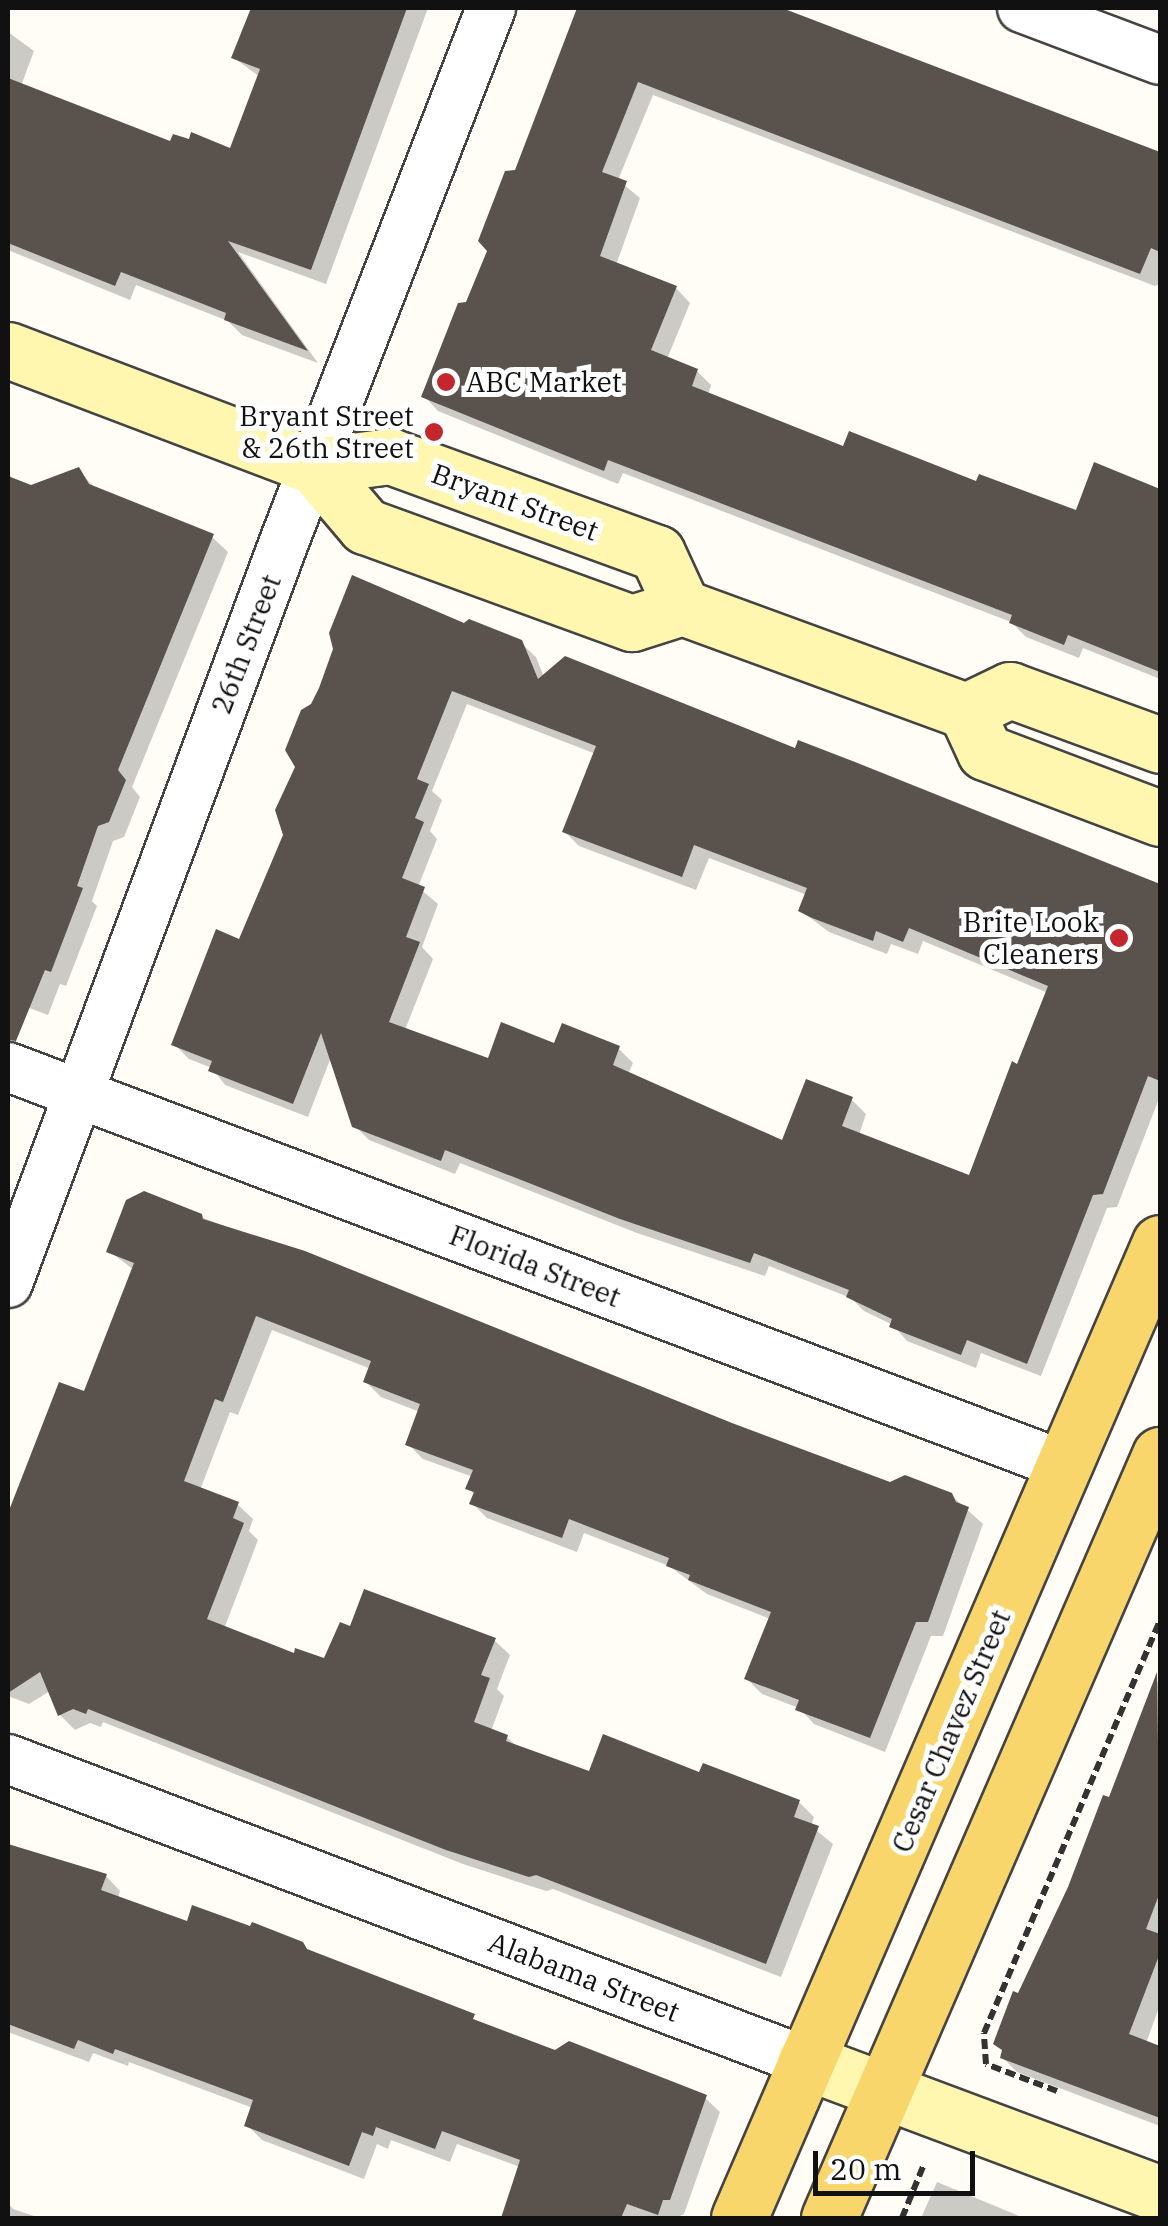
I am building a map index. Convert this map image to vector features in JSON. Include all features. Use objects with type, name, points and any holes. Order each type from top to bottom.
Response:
[{"type":"main road","name":"Cesar Chavez Street","points":[[739,2218],[805,2060],[906,1839],[1160,1243]]},
{"type":"main road","points":[[829,2218],[1155,1485]]},
{"type":"street","name":"26th Street","points":[[8,1283],[490,8]]},
{"type":"street","points":[[1022,8],[1160,60]]},
{"type":"street","name":"Bryant Street","points":[[8,350],[314,466],[390,456],[657,553],[682,607],[632,623],[365,526],[314,466]]},
{"type":"street","points":[[682,607],[966,711],[985,752],[1160,818]]},
{"type":"street","points":[[966,711],[1010,690],[1160,745]]},
{"type":"street","name":"Florida Street","points":[[8,1068],[1063,1466]]},
{"type":"street","name":"Alabama Street","points":[[8,1759],[1160,2194]]},
{"type":"path","points":[[1073,2098],[986,2064],[984,2033],[1160,1620]]},
{"type":"building","points":[[251,8],[407,8],[311,270],[228,241],[308,351],[224,320],[226,313],[121,272],[115,286],[8,243],[8,78],[170,141],[173,134],[189,139],[191,132],[230,148],[260,69],[231,58]]},
{"type":"building","points":[[577,8],[782,8],[1160,152],[1160,252],[1151,248],[1140,274],[638,82],[602,172],[627,181],[600,256],[677,286],[651,350],[698,369],[692,386],[843,446],[849,431],[976,481],[979,474],[1076,510],[1094,462],[1160,489],[1160,672],[1068,635],[1064,645],[1009,623],[1012,615],[608,460],[604,471],[421,397],[458,303],[466,302],[487,251],[478,241],[505,171],[515,170]]},
{"type":"building","points":[[79,467],[89,484],[214,534],[118,770],[126,780],[109,822],[98,826],[77,886],[83,888],[51,972],[45,970],[16,1041],[8,1040],[8,476],[31,485]]},
{"type":"building","points":[[352,575],[464,623],[469,619],[522,640],[538,679],[565,656],[795,748],[798,740],[1160,884],[1160,1081],[1148,1076],[1103,1194],[1093,1195],[1027,1364],[967,1340],[961,1355],[889,1327],[892,1319],[846,1297],[849,1290],[754,1253],[750,1263],[620,1219],[445,1150],[441,1161],[352,1127],[321,1033],[293,1104],[208,1071],[212,1061],[171,1045],[216,929],[239,939],[283,835],[275,810],[295,767],[285,750],[301,710],[311,704],[319,688],[333,649],[329,633]],"holes":[[[452,691],[596,746],[562,832],[682,877],[694,845],[807,888],[798,911],[812,918],[873,941],[876,931],[903,942],[909,928],[1048,986],[1017,1064],[1012,1061],[969,1175],[842,1126],[853,1097],[806,1079],[782,1140],[613,1065],[620,1046],[562,1023],[554,1043],[501,1022],[488,1058],[389,1022],[420,942],[406,937],[425,887],[402,878],[424,822],[415,818],[429,784],[417,779]]]},
{"type":"building","points":[[144,1191],[202,1214],[203,1219],[305,1251],[732,1423],[890,1482],[905,1475],[952,1493],[956,1502],[969,1507],[928,1622],[916,1622],[870,1738],[795,1710],[799,1700],[744,1679],[771,1612],[688,1580],[690,1575],[666,1566],[669,1558],[569,1519],[562,1538],[469,1504],[474,1492],[465,1489],[473,1470],[405,1445],[420,1404],[363,1382],[371,1361],[256,1316],[223,1402],[215,1399],[184,1481],[239,1502],[233,1518],[244,1523],[207,1619],[294,1653],[295,1648],[324,1658],[340,1622],[350,1626],[364,1589],[496,1638],[481,1675],[490,1678],[474,1722],[508,1735],[506,1741],[589,1771],[603,1734],[699,1772],[703,1763],[800,1800],[794,1817],[819,1826],[766,1964],[536,1875],[529,1877],[446,1850],[88,1709],[86,1714],[73,1709],[58,1716],[40,1672],[8,1693],[8,1513],[59,1382],[84,1391],[134,1263],[106,1252],[126,1200]]},
{"type":"building","points":[[1157,1672],[1160,1892],[1146,1929],[1160,1934],[1160,1953],[1129,2034],[1160,2046],[1160,2118],[1000,2058],[1002,2050],[993,2044],[1013,1991],[1018,1993],[1068,1887],[1103,1795],[1109,1797]]},
{"type":"building","points":[[8,1844],[107,1874],[101,1890],[187,1921],[192,1905],[250,1926],[252,1922],[303,1942],[307,1949],[475,2014],[473,2019],[555,2050],[569,2041],[707,2095],[670,2200],[663,2200],[658,2215],[627,2204],[621,2218],[501,2218],[520,2160],[442,2131],[435,2149],[376,2127],[373,2136],[362,2132],[349,2166],[244,2126],[253,2100],[115,2049],[113,2054],[78,2040],[74,2049],[8,2024]]},
{"type":"place","name":"ABC Market","points":[[446,382]]},
{"type":"place","name":"Bryant Street & 26th Street","points":[[434,432]]},
{"type":"place","name":"Brite Look Cleaners","points":[[1119,938]]}]
